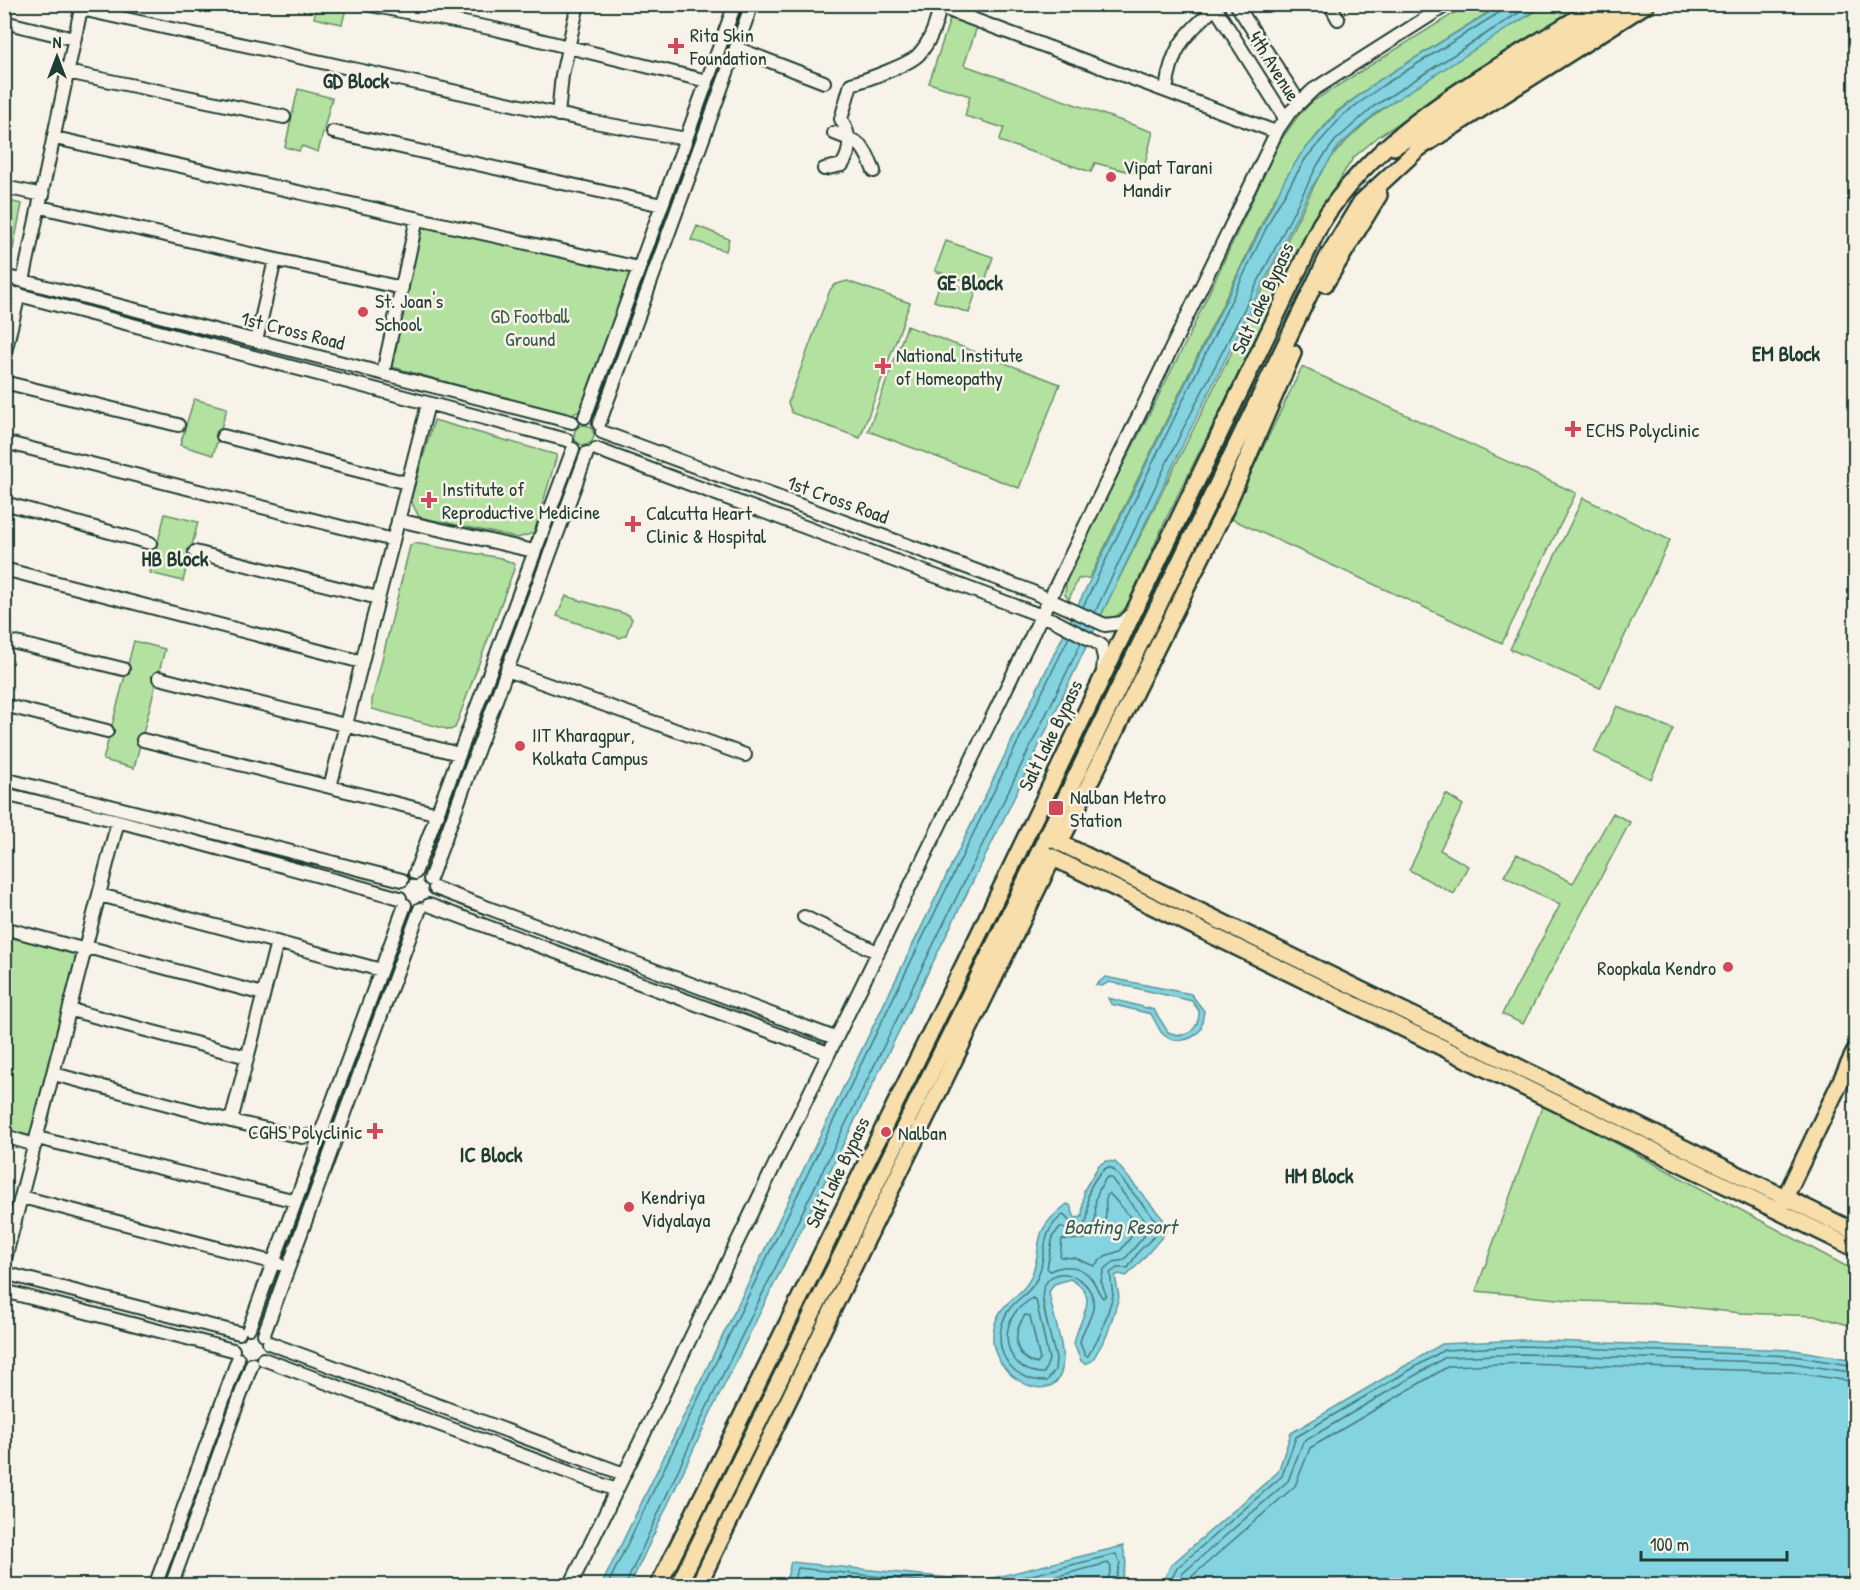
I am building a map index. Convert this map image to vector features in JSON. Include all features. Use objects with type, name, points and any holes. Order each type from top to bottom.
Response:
[{"type":"main road","name":"Salt Lake Bypass","points":[[658,1586],[1326,217],[1351,182],[1405,130],[1599,4]]},
{"type":"main road","points":[[1381,153],[1414,144],[1624,4]]},
{"type":"main road","name":"Salt Lake Bypass","points":[[1051,850],[1046,836],[1215,489],[1291,344],[1381,188],[1414,144],[1647,4]]},
{"type":"main road","name":"Salt Lake Bypass","points":[[678,1586],[1051,850],[1167,630],[1242,470],[1291,344],[1297,320],[1349,219],[1360,202],[1381,188]]},
{"type":"main road","points":[[1268,336],[1291,344]]},
{"type":"main road","points":[[1215,489],[1242,470]]},
{"type":"main road","points":[[1110,705],[1115,730]]},
{"type":"main road","points":[[1051,850],[1786,1206],[1856,1249]]},
{"type":"main road","points":[[1786,1206],[1856,1049]]},
{"type":"main road","points":[[910,1071],[933,1083]]},
{"type":"main road","points":[[1786,1206],[1856,1073]]},
{"type":"main road","name":"Salt Lake Bypass","points":[[698,1586],[933,1083]]},
{"type":"main road","points":[[1786,1206],[1856,1232]]},
{"type":"street","points":[[365,4],[569,46],[707,81]]},
{"type":"street","points":[[558,115],[562,75],[578,4]]},
{"type":"street","points":[[585,417],[735,4]]},
{"type":"street","points":[[171,1586],[258,1362],[269,1350],[267,1339],[289,1266],[425,907],[435,895],[433,884],[507,670],[591,451],[602,439],[601,428],[752,4]]},
{"type":"street","name":"4th Avenue","points":[[1236,4],[1299,102]]},
{"type":"street","points":[[1330,4],[1338,19]]},
{"type":"street","points":[[570,1586],[877,952],[1047,618],[1276,132],[1299,102],[1313,90],[1448,4]]},
{"type":"street","points":[[824,169],[842,165],[849,154],[849,138],[841,119],[851,84],[877,77],[918,57],[932,34],[936,6],[1276,132]]},
{"type":"street","points":[[1166,91],[1169,70],[1186,34],[1214,6]]},
{"type":"street","name":"4th Avenue","points":[[1214,6],[1285,118]]},
{"type":"street","points":[[24,281],[82,7],[558,115],[686,138]]},
{"type":"street","points":[[4,22],[74,39]]},
{"type":"street","points":[[736,48],[824,82]]},
{"type":"street","points":[[67,72],[284,117]]},
{"type":"street","points":[[701,97],[716,103]]},
{"type":"street","points":[[333,132],[662,205]]},
{"type":"street","points":[[834,133],[857,141],[867,154],[874,171]]},
{"type":"street","points":[[55,138],[639,268]]},
{"type":"street","points":[[4,187],[41,201],[275,260],[402,288]]},
{"type":"street","points":[[382,373],[417,218]]},
{"type":"street","points":[[256,341],[275,260]]},
{"type":"street","name":"1st Cross Road","points":[[4,276],[572,422]]},
{"type":"street","name":"1st Cross Road","points":[[4,291],[570,444]]},
{"type":"street","points":[[4,356],[19,294]]},
{"type":"street","points":[[73,309],[76,295]]},
{"type":"street","points":[[211,346],[216,331]]},
{"type":"street","points":[[320,375],[325,358]]},
{"type":"street","points":[[4,382],[178,425]]},
{"type":"street","points":[[330,787],[428,404]]},
{"type":"street","points":[[4,794],[118,821],[167,827],[402,880],[416,873],[534,551],[570,444],[567,430],[572,422],[585,417],[593,419],[601,428]]},
{"type":"street","name":"1st Cross Road","points":[[601,428],[712,473],[1055,601],[1105,624],[1122,623],[1133,612]]},
{"type":"street","points":[[223,436],[408,483]]},
{"type":"street","points":[[4,442],[393,540]]},
{"type":"street","points":[[570,444],[591,451]]},
{"type":"street","name":"1st Cross Road","points":[[591,451],[706,490],[1047,618],[1096,641],[1103,651],[1102,677]]},
{"type":"street","points":[[706,490],[712,473]]},
{"type":"street","points":[[4,503],[150,543]]},
{"type":"street","points":[[398,520],[534,551]]},
{"type":"street","points":[[195,552],[378,598]]},
{"type":"street","points":[[928,573],[935,556]]},
{"type":"street","points":[[4,568],[362,662]]},
{"type":"street","points":[[4,639],[123,669]]},
{"type":"street","points":[[498,650],[512,656]]},
{"type":"street","points":[[507,670],[745,755]]},
{"type":"street","points":[[159,678],[459,754]]},
{"type":"street","points":[[4,705],[108,731]]},
{"type":"street","points":[[143,740],[438,814]]},
{"type":"street","points":[[4,779],[58,793],[425,907],[828,1053]]},
{"type":"street","points":[[55,806],[58,793]]},
{"type":"street","points":[[4,1263],[118,821]]},
{"type":"street","points":[[416,873],[433,884],[835,1038]]},
{"type":"street","points":[[155,1586],[235,1354],[233,1341],[244,1330],[274,1262],[381,970],[402,901],[398,892],[402,880]]},
{"type":"street","points":[[100,895],[381,970]]},
{"type":"street","points":[[804,917],[877,952]]},
{"type":"street","points":[[4,928],[263,994]]},
{"type":"street","points":[[231,1121],[277,942]]},
{"type":"street","points":[[70,1010],[247,1057]]},
{"type":"street","points":[[54,1074],[231,1121],[302,1137],[340,1129]]},
{"type":"street","points":[[4,1136],[296,1201]]},
{"type":"street","points":[[22,1197],[289,1266]]},
{"type":"street","points":[[4,1273],[200,1323],[259,1330],[267,1339],[375,1382],[624,1474]]},
{"type":"street","points":[[48,1302],[53,1286]]},
{"type":"street","points":[[4,1291],[196,1340],[369,1398],[616,1490]]},
{"type":"street","points":[[196,1340],[200,1323]]},
{"type":"street","points":[[369,1398],[375,1382]]},
{"type":"street","points":[[501,1447],[507,1431]]},
{"type":"green space","points":[[317,5],[347,5],[342,24],[314,18]]},
{"type":"green space","points":[[1467,5],[1500,5],[1378,81],[1336,112],[1300,156],[1270,207],[1094,569],[1089,578],[1078,579],[1069,599],[1065,595],[1067,575],[1185,344],[1280,141],[1298,116],[1313,101]]},
{"type":"green space","points":[[1546,5],[1580,5],[1379,136],[1354,157],[1280,290],[1167,517],[1126,608],[1115,617],[1105,620],[1101,615],[1323,168],[1344,143],[1397,98]]},
{"type":"green space","points":[[951,16],[977,27],[964,65],[1153,132],[1142,175],[1095,163],[1091,172],[999,141],[1004,128],[965,116],[970,96],[929,83]]},
{"type":"green space","points":[[298,89],[332,98],[318,152],[302,146],[299,151],[285,147]]},
{"type":"green space","points":[[5,200],[22,204],[13,249],[5,247]]},
{"type":"green space","name":"GD Football Ground","points":[[423,224],[632,273],[583,410],[567,416],[389,366]]},
{"type":"green space","points":[[697,226],[729,239],[726,251],[691,240]]},
{"type":"green space","points":[[946,241],[993,257],[983,287],[935,271]]},
{"type":"green space","points":[[941,280],[976,292],[969,313],[934,301]]},
{"type":"green space","points":[[847,281],[910,303],[860,438],[792,413],[788,403],[830,290],[834,285]]},
{"type":"green space","points":[[907,326],[1060,384],[1019,488],[868,431]]},
{"type":"green space","points":[[1302,367],[1576,493],[1502,643],[1229,518]]},
{"type":"green space","points":[[194,399],[227,408],[213,455],[180,445]]},
{"type":"green space","points":[[434,420],[557,455],[534,533],[518,538],[419,517],[411,501]]},
{"type":"green space","points":[[584,425],[591,428],[594,435],[591,442],[584,445],[577,442],[574,435],[577,428]]},
{"type":"green space","points":[[1583,498],[1670,540],[1600,688],[1510,649]]},
{"type":"green space","points":[[165,514],[198,522],[183,581],[150,573]]},
{"type":"green space","points":[[414,543],[501,558],[514,564],[455,728],[450,730],[372,709],[372,700],[410,546]]},
{"type":"green space","points":[[566,596],[629,615],[632,619],[626,635],[620,638],[557,616]]},
{"type":"green space","points":[[134,641],[165,649],[134,768],[103,760]]},
{"type":"green space","points":[[1617,706],[1673,729],[1651,779],[1594,752]]},
{"type":"green space","points":[[1446,794],[1463,805],[1440,850],[1468,866],[1454,894],[1409,870]]},
{"type":"green space","points":[[1613,813],[1630,822],[1523,1024],[1502,1014],[1560,905],[1504,876],[1517,854],[1573,883]]},
{"type":"green space","points":[[4,930],[84,950],[33,1139],[5,1132]]},
{"type":"green space","points":[[1543,1104],[1855,1271],[1855,1327],[1817,1316],[1741,1313],[1651,1303],[1578,1301],[1476,1291]]},
{"type":"water","points":[[1501,5],[1544,5],[1377,112],[1339,146],[1310,190],[1187,436],[1012,802],[712,1410],[630,1585],[601,1586],[1285,179],[1301,154],[1339,111],[1378,81]]},
{"type":"water","points":[[1105,977],[1191,994],[1204,1011],[1201,1029],[1187,1039],[1171,1039],[1161,1032],[1151,1014],[1111,1004],[1108,998],[1154,1010],[1168,1032],[1180,1035],[1190,1032],[1197,1024],[1199,1011],[1192,1001],[1109,982],[1102,986],[1096,985]]},
{"type":"water","name":"Boating Resort","points":[[1106,1161],[1115,1162],[1118,1165],[1163,1219],[1166,1231],[1129,1274],[1115,1276],[1119,1297],[1107,1335],[1092,1361],[1085,1364],[1081,1361],[1074,1344],[1086,1309],[1085,1293],[1070,1279],[1054,1284],[1049,1292],[1062,1351],[1062,1369],[1057,1381],[1047,1387],[1036,1387],[1023,1383],[1001,1364],[995,1350],[993,1335],[995,1324],[1003,1308],[1026,1286],[1030,1279],[1035,1266],[1039,1240],[1046,1224],[1067,1204],[1070,1205],[1075,1218],[1082,1217],[1084,1190],[1099,1165]]},
{"type":"water","points":[[1523,1340],[1794,1350],[1855,1360],[1855,1585],[1161,1585],[1171,1565],[1278,1472],[1291,1433],[1442,1344]]},
{"type":"water","points":[[1123,1546],[1126,1563],[1120,1585],[785,1585],[791,1562],[981,1581]]},
{"type":"place","name":"Rita Skin Foundation","points":[[676,46]]},
{"type":"place","name":"Vipat Tarani Mandir","points":[[1111,177]]},
{"type":"place","name":"St. Joan's School","points":[[363,312]]},
{"type":"place","name":"National Institute of Homeopathy","points":[[883,366]]},
{"type":"place","name":"ECHS Polyclinic","points":[[1573,429]]},
{"type":"place","name":"Institute of Reproductive Medicine","points":[[429,500]]},
{"type":"place","name":"Calcutta Heart Clinic & Hospital","points":[[633,524]]},
{"type":"place","name":"IIT Kharagpur, Kolkata Campus","points":[[520,746]]},
{"type":"place","name":"Nalban Metro Station","points":[[1056,808]]},
{"type":"place","name":"Roopkala Kendro","points":[[1728,967]]},
{"type":"place","name":"CGHS Polyclinic","points":[[375,1131]]},
{"type":"place","name":"Nalban","points":[[886,1132]]},
{"type":"place","name":"Kendriya Vidyalaya","points":[[629,1207]]},
{"type":"district","name":"GD Block","points":[[356,80]]},
{"type":"district","name":"GE Block","points":[[970,282]]},
{"type":"district","name":"EM Block","points":[[1786,353]]},
{"type":"district","name":"HB Block","points":[[175,558]]},
{"type":"district","name":"IC Block","points":[[491,1154]]},
{"type":"district","name":"HM Block","points":[[1319,1175]]}]
